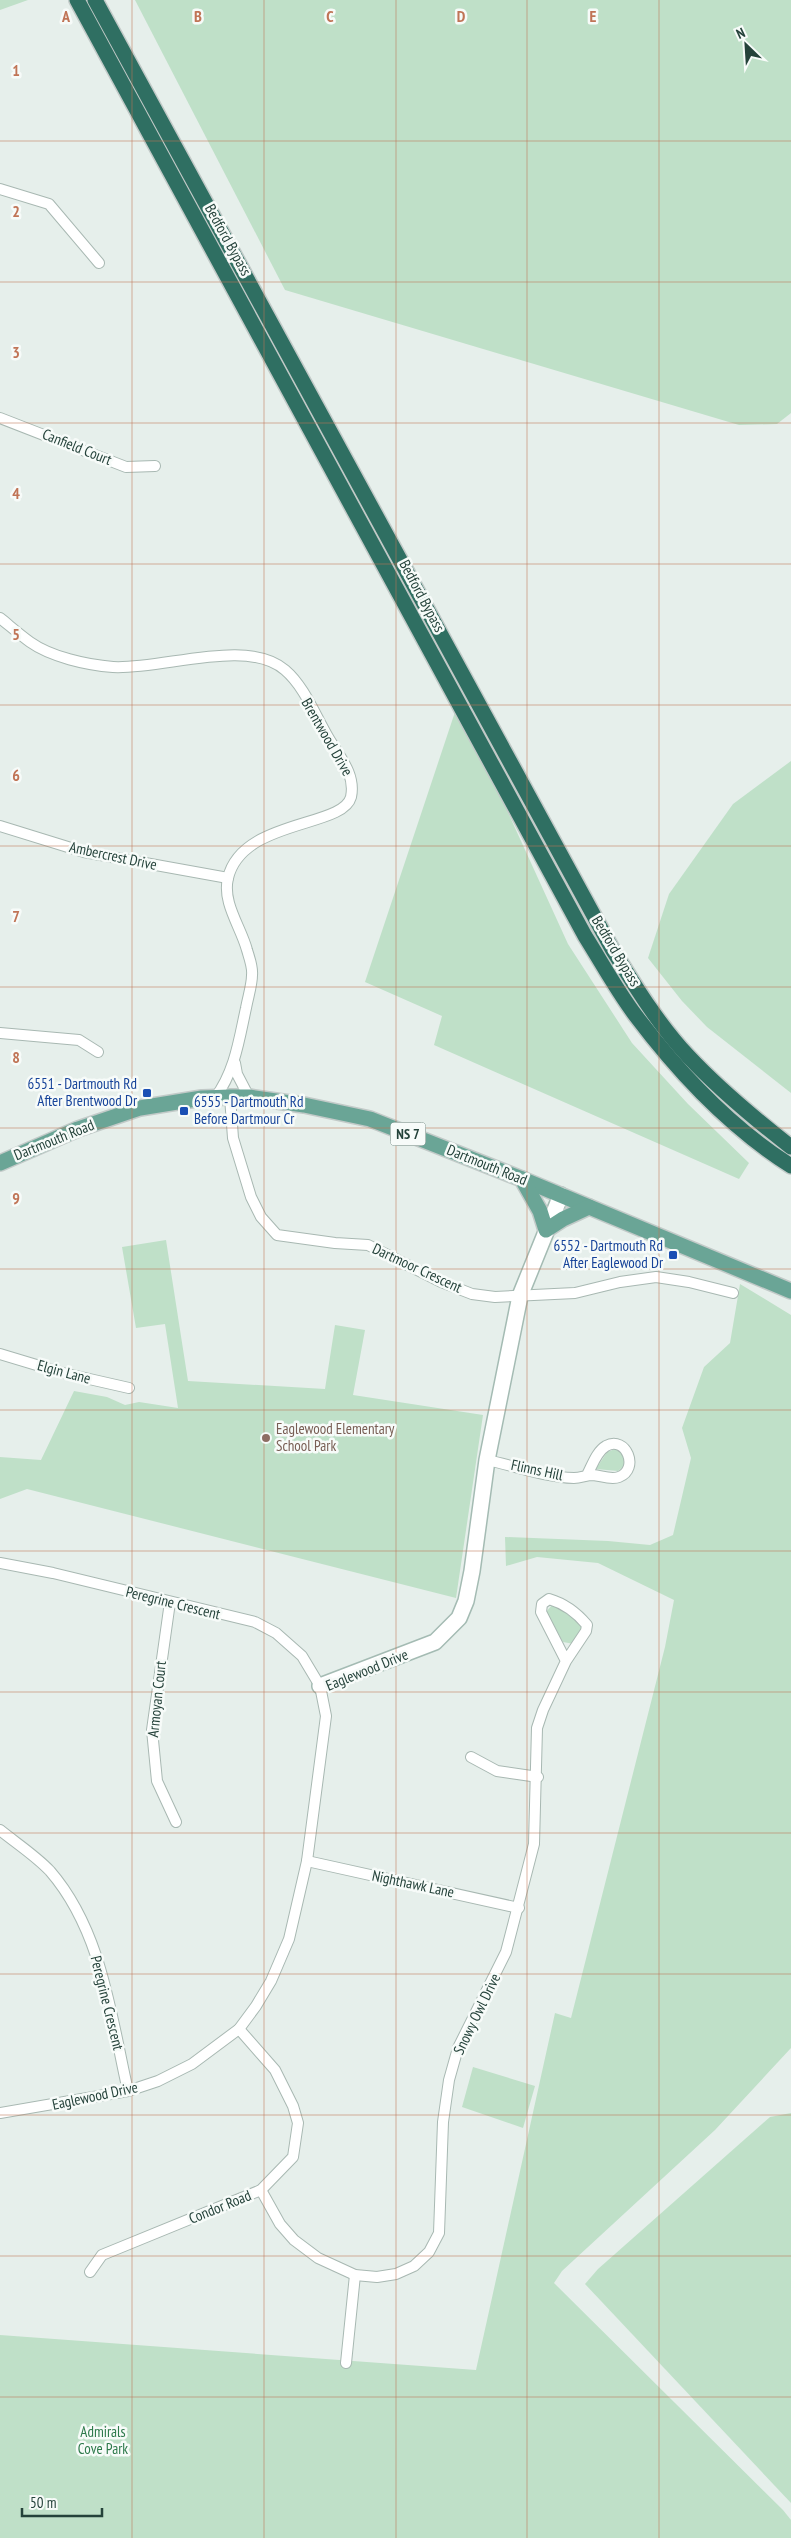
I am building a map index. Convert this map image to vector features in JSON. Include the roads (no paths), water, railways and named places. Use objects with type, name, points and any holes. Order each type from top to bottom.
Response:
[{"type":"highway","name":"Bedford Bypass","points":[[77,0],[585,936],[635,1015],[676,1066],[739,1127],[791,1166]]},
{"type":"highway","name":"Bedford Bypass","points":[[94,0],[612,950],[638,991],[687,1055],[732,1099],[791,1147]]},
{"type":"main road","name":"Dartmouth Road","points":[[0,1163],[78,1129],[140,1108],[222,1097],[249,1097],[304,1105],[370,1119],[522,1179],[791,1290]]},
{"type":"main road","points":[[522,1179],[540,1211],[546,1230],[563,1219],[589,1207]]},
{"type":"street","points":[[0,189],[49,204],[99,263]]},
{"type":"street","name":"Canfield Court","points":[[0,418],[126,467],[156,466]]},
{"type":"street","name":"Brentwood Drive","points":[[0,618],[31,643],[78,661],[114,667],[252,654],[269,659],[286,670],[298,686],[353,779],[350,799],[340,810],[280,830],[251,844],[236,860],[228,878],[226,891],[230,908],[247,948],[252,974],[234,1062],[224,1085],[222,1097]]},
{"type":"street","name":"Ambercrest Drive","points":[[0,826],[84,852],[228,878]]},
{"type":"street","points":[[0,1033],[8,1032],[79,1040],[98,1052]]},
{"type":"street","points":[[234,1062],[237,1074],[249,1097]]},
{"type":"street","name":"Dartmoor Crescent","points":[[222,1097],[251,1197],[261,1217],[277,1235],[335,1243],[368,1244],[441,1282],[472,1294],[496,1297],[575,1294],[620,1282],[656,1278],[689,1282],[733,1293]]},
{"type":"street","name":"Eaglewood Drive","points":[[0,2113],[128,2091],[158,2081],[192,2064],[239,2029],[256,2006],[271,1981],[289,1939],[307,1861],[326,1716],[320,1686],[435,1642],[459,1618],[466,1601],[472,1571],[487,1460],[520,1296],[561,1195]]},
{"type":"street","name":"Elgin Lane","points":[[0,1354],[63,1373],[129,1388]]},
{"type":"street","name":"Flinns Hill","points":[[487,1460],[576,1478],[587,1475]]},
{"type":"street","name":"Peregrine Crescent","points":[[0,1563],[53,1573],[255,1622],[276,1633],[302,1656],[320,1686]]},
{"type":"street","name":"Snowy Owl Drive","points":[[261,2190],[280,2224],[294,2240],[318,2258],[355,2275],[377,2277],[396,2274],[414,2266],[429,2252],[439,2233],[443,2122],[448,2080],[458,2048],[506,1952],[519,1908],[534,1844],[538,1776],[538,1728],[543,1710],[566,1661],[586,1632],[587,1625],[578,1614],[560,1602],[549,1599],[542,1604],[541,1612],[566,1661]]},
{"type":"street","name":"Armoyan Court","points":[[170,1602],[152,1730],[157,1780],[176,1822]]},
{"type":"street","points":[[471,1757],[496,1771],[538,1776]]},
{"type":"street","name":"Peregrine Crescent","points":[[0,1830],[49,1870],[73,1903],[87,1930],[102,1976],[128,2091]]},
{"type":"street","name":"Nighthawk Lane","points":[[307,1861],[519,1908]]},
{"type":"street","name":"Condor Road","points":[[90,2272],[102,2255],[261,2190],[293,2157],[298,2123],[293,2106],[275,2070],[239,2029]]},
{"type":"street","points":[[346,2363],[355,2275]]},
{"type":"place","name":"6551 - Dartmouth Rd After Brentwood Dr","points":[[147,1093]]},
{"type":"place","name":"6555 - Dartmouth Rd Before Dartmour Cr","points":[[184,1111]]},
{"type":"place","name":"6552 - Dartmouth Rd After Eaglewood Dr","points":[[673,1255]]},
{"type":"place","name":"Eaglewood Elementary School Park","points":[[266,1438]]},
{"type":"park label","name":"Admirals Cove Park","points":[[103,2440]]}]
